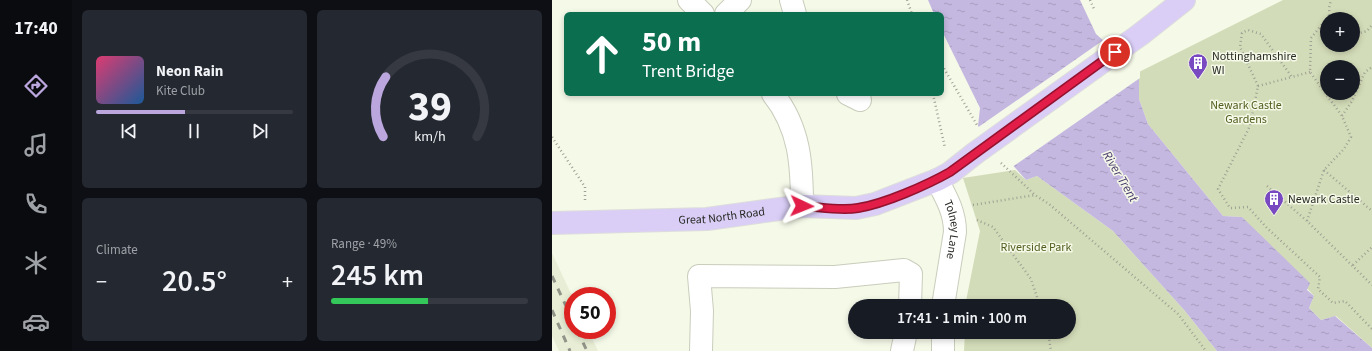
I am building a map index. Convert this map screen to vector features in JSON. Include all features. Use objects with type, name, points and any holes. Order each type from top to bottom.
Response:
[{"type":"main road","name":"Great North Road","points":[[552,223],[707,219],[802,206],[856,208],[875,204],[943,176],[1141,34],[1184,0]]},
{"type":"street","points":[[689,0],[701,12]]},
{"type":"street","points":[[728,12],[740,0]]},
{"type":"street","points":[[791,0],[794,12]]},
{"type":"street","points":[[775,96],[784,108],[794,133],[802,167],[802,206]]},
{"type":"street","name":"Tolney Lane","points":[[943,176],[955,221],[955,232],[945,299]]},
{"type":"street","points":[[701,351],[702,311],[699,276],[836,277],[904,270],[911,274],[910,299]]},
{"type":"street","points":[[902,351],[905,339]]},
{"type":"street","points":[[943,339],[943,351]]},
{"type":"path","points":[[907,0],[911,12]]},
{"type":"path","points":[[1090,0],[1094,9]]},
{"type":"path","points":[[1330,12],[1331,0]]},
{"type":"path","points":[[1360,33],[1372,25]]},
{"type":"path","points":[[1307,221],[1324,170],[1344,149],[1351,137],[1342,116],[1310,72],[1311,38],[1320,28]]},
{"type":"path","points":[[1292,77],[1261,34],[1248,30],[1242,33],[1240,47],[1258,86],[1250,126],[1218,189],[1230,208],[1248,207],[1267,228],[1320,277],[1318,290],[1333,302],[1345,301],[1372,329]]},
{"type":"path","points":[[1342,116],[1352,101],[1365,72],[1372,67]]},
{"type":"path","points":[[944,68],[981,132]]},
{"type":"path","points":[[1258,86],[1310,72]]},
{"type":"path","points":[[933,96],[943,176]]},
{"type":"path","points":[[552,137],[585,187],[585,222]]},
{"type":"path","points":[[997,158],[1035,195],[1049,204],[1178,314],[1206,351]]},
{"type":"path","points":[[1324,170],[1372,211]]},
{"type":"path","points":[[1267,186],[1307,221],[1372,285]]},
{"type":"path","points":[[951,208],[1035,195]]},
{"type":"path","points":[[951,208],[993,227],[1031,279],[1038,299]]},
{"type":"path","points":[[1353,265],[1372,246]]},
{"type":"path","points":[[1049,339],[1051,351]]},
{"type":"shaded area","points":[[552,253],[568,287],[564,287],[564,339],[592,339],[598,351],[559,351],[552,336]]},
{"type":"green space","name":"Newark Castle Gardens","points":[[1283,0],[1372,0],[1372,348],[1336,316],[1321,320],[1309,308],[1314,296],[1242,217],[1223,216],[1148,124],[1139,99],[1139,72]]},
{"type":"green space","name":"Riverside Park","points":[[1015,170],[1026,180],[1037,176],[1113,231],[1185,311],[1217,351],[964,351],[965,339],[1076,339],[1076,299],[966,299],[980,231],[963,178]]},
{"type":"water","name":"River Trent","points":[[928,0],[1080,0],[1096,34],[1139,72],[1139,99],[1148,124],[1223,216],[1242,217],[1310,283],[1307,290],[1314,296],[1309,308],[1321,320],[1335,316],[1372,348],[1372,351],[1217,351],[1185,311],[1113,231],[1037,176],[1026,180],[978,126],[980,108],[944,35],[944,12],[933,12]]},
{"type":"pier","points":[[1105,39],[1140,71],[1140,78],[1011,168],[977,128]]},
{"type":"railway","points":[[552,276],[564,302]]},
{"type":"railway","points":[[552,310],[570,351]]},
{"type":"railway","points":[[581,339],[587,351]]},
{"type":"place","name":"Nottinghamshire WI","points":[[1198,80]]},
{"type":"place","name":"Newark Castle","points":[[1274,216]]},
{"type":"route","points":[[802,206],[856,208],[875,204],[937,180],[1115,52]]}]
